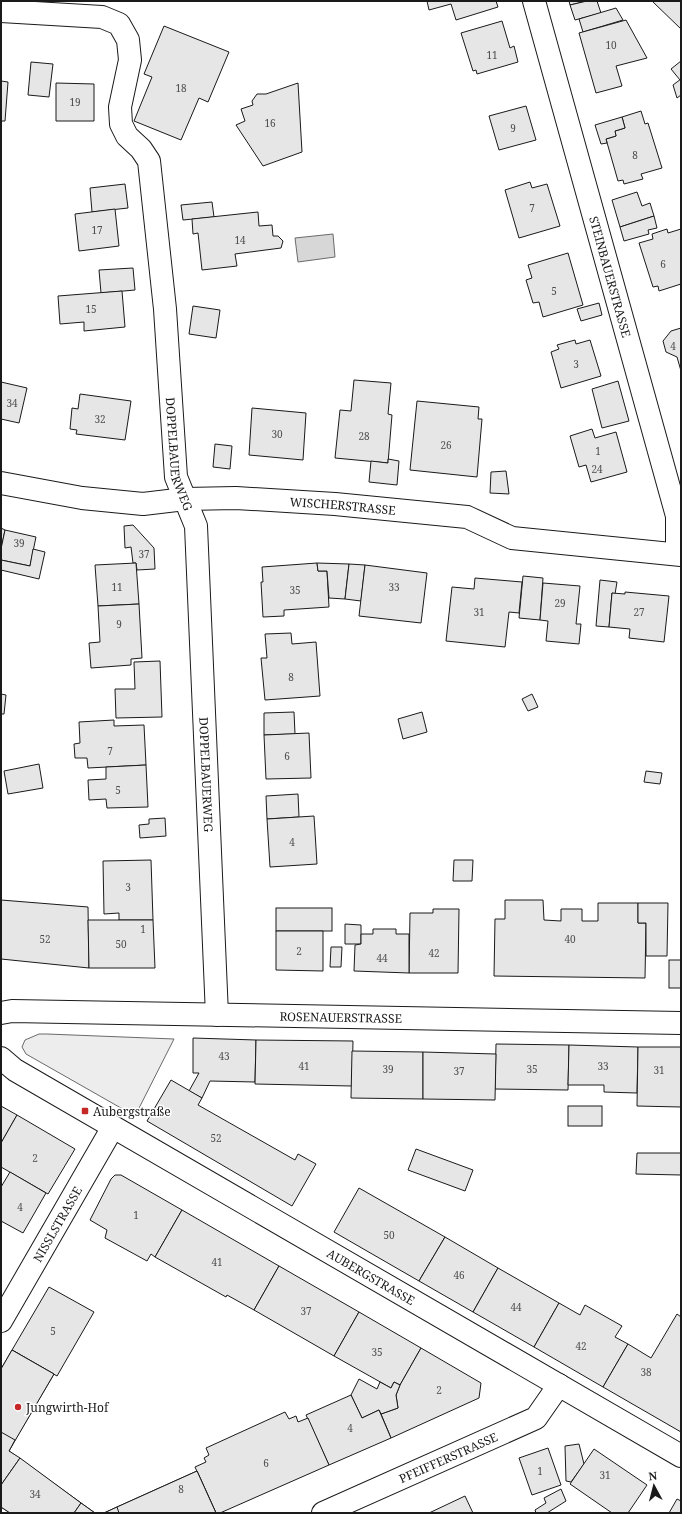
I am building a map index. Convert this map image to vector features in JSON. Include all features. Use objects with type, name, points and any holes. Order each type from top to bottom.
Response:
[{"type":"street","name":"STEINBAUERSTRASSE","points":[[534,1],[677,516],[679,554]]},
{"type":"street","name":"DOPPELBAUERWEG","points":[[1,11],[102,17],[119,24],[128,40],[130,60],[120,107],[121,124],[127,136],[141,149],[149,161],[165,309],[176,477],[196,526],[217,1015]]},
{"type":"street","name":"WISCHERSTRASSE","points":[[1,483],[82,498],[143,504],[184,499],[236,498],[327,503],[459,516],[474,520],[512,538],[679,554]]},
{"type":"street","name":"ROSENAUERSTRASSE","points":[[1,1013],[12,1011],[681,1023]]},
{"type":"street","name":"AUBERGSTRASSE","points":[[1,1058],[15,1070],[681,1456]]},
{"type":"street","name":"NISSLSTRASSE","points":[[1,1321],[113,1127]]},
{"type":"street","name":"PFEIFFERSTRASSE","points":[[323,1513],[536,1418],[559,1385]]},
{"type":"shaded area","points":[[333,234],[335,257],[298,262],[295,238]]},
{"type":"shaded area","points":[[39,1034],[174,1039],[135,1116],[26,1054],[22,1047],[25,1040]]},
{"type":"building","points":[[427,1],[496,1],[498,7],[456,20],[451,4],[429,10]]},
{"type":"building","points":[[569,1],[587,1],[570,5]]},
{"type":"building","points":[[587,1],[597,1],[601,13],[575,20],[570,5]]},
{"type":"building","points":[[652,1],[681,1],[681,29]]},
{"type":"building","points":[[616,8],[623,20],[583,32],[579,19]]},
{"type":"building","points":[[626,20],[647,58],[616,66],[622,86],[596,93],[579,33]]},
{"type":"building","points":[[502,21],[510,48],[514,46],[518,62],[477,74],[476,70],[473,71],[461,33]]},
{"type":"building","points":[[164,26],[229,52],[208,102],[199,98],[181,140],[134,121],[152,77],[144,74]]},
{"type":"building","points":[[681,61],[681,79],[680,80],[671,69]]},
{"type":"building","points":[[31,62],[53,64],[49,97],[28,95]]},
{"type":"building","points":[[681,79],[681,95],[677,98],[673,85]]},
{"type":"building","points":[[1,81],[8,82],[5,121],[1,121]]},
{"type":"building","points":[[56,83],[94,84],[94,121],[56,121]]},
{"type":"building","points":[[298,83],[302,152],[263,166],[236,125],[245,121],[241,109],[253,105],[252,101],[257,94],[266,94]]},
{"type":"building","points":[[526,106],[536,140],[499,150],[489,116]]},
{"type":"building","points":[[641,111],[645,124],[648,123],[662,168],[641,174],[643,179],[624,184],[623,180],[618,181],[606,139],[616,136],[615,131],[625,128],[622,117]]},
{"type":"building","points":[[622,117],[625,128],[615,131],[616,136],[606,139],[607,143],[601,144],[595,125]]},
{"type":"building","points":[[530,182],[532,188],[547,184],[560,226],[519,238],[505,190]]},
{"type":"building","points":[[125,184],[128,208],[92,212],[90,188]]},
{"type":"building","points":[[637,192],[642,206],[650,203],[654,216],[620,227],[612,200]]},
{"type":"building","points":[[212,202],[214,217],[183,220],[181,205]]},
{"type":"building","points":[[115,209],[119,246],[79,251],[75,214]]},
{"type":"building","points":[[258,212],[259,226],[272,225],[273,236],[278,236],[283,241],[281,248],[235,254],[237,266],[202,270],[198,233],[193,234],[192,219]]},
{"type":"building","points":[[654,216],[657,228],[648,230],[649,234],[624,241],[620,227]]},
{"type":"building","points":[[667,229],[668,233],[681,229],[681,284],[659,291],[658,286],[653,287],[639,243],[653,239],[652,234]]},
{"type":"building","points":[[568,253],[583,305],[543,317],[539,302],[533,303],[526,280],[532,278],[528,265]]},
{"type":"building","points":[[133,268],[135,290],[101,293],[99,270]]},
{"type":"building","points":[[122,291],[125,327],[84,331],[84,322],[60,324],[58,296]]},
{"type":"building","points":[[599,303],[602,315],[581,321],[577,309]]},
{"type":"building","points":[[193,306],[220,310],[216,338],[189,334]]},
{"type":"building","points":[[681,328],[681,371],[677,357],[666,352],[663,341],[671,331]]},
{"type":"building","points":[[575,340],[576,344],[590,340],[601,376],[561,388],[551,352],[559,349],[557,345]]},
{"type":"building","points":[[354,380],[391,383],[388,414],[392,415],[388,463],[335,458],[340,410],[351,411]]},
{"type":"building","points":[[618,381],[629,421],[602,428],[592,389]]},
{"type":"building","points":[[1,382],[27,388],[19,423],[1,419]]},
{"type":"building","points":[[80,394],[131,401],[125,440],[76,434],[77,430],[70,429],[72,408],[78,409]]},
{"type":"building","points":[[417,401],[479,407],[478,419],[482,419],[477,477],[410,470]]},
{"type":"building","points":[[252,408],[306,413],[303,460],[249,455]]},
{"type":"building","points":[[592,429],[595,438],[616,432],[627,472],[591,482],[586,465],[579,467],[570,436]]},
{"type":"building","points":[[215,444],[232,446],[230,469],[213,467]]},
{"type":"building","points":[[388,459],[399,461],[397,485],[369,482],[371,461],[388,463]]},
{"type":"building","points":[[506,471],[509,494],[490,493],[491,472]]},
{"type":"building","points":[[133,525],[154,548],[155,569],[137,570],[136,563],[133,563],[131,547],[125,548],[124,526]]},
{"type":"building","points":[[1,528],[5,530],[1,549]]},
{"type":"building","points":[[5,530],[36,537],[30,566],[1,560],[1,549]]},
{"type":"building","points":[[33,549],[45,552],[39,579],[1,570],[1,560],[30,566]]},
{"type":"building","points":[[136,563],[139,604],[98,606],[95,565]]},
{"type":"building","points":[[317,563],[318,571],[327,571],[329,607],[284,610],[284,616],[263,617],[261,582],[263,582],[262,567]]},
{"type":"building","points":[[317,563],[349,564],[345,599],[329,598],[327,571],[318,571]]},
{"type":"building","points":[[349,564],[365,565],[361,601],[345,599]]},
{"type":"building","points":[[365,565],[427,573],[421,623],[359,616]]},
{"type":"building","points":[[523,576],[543,578],[540,620],[519,618]]},
{"type":"building","points":[[475,578],[522,582],[519,613],[509,612],[505,647],[446,641],[452,587],[474,589]]},
{"type":"building","points":[[600,580],[617,582],[615,594],[612,593],[609,627],[596,626]]},
{"type":"building","points":[[543,583],[580,586],[576,624],[581,624],[579,644],[546,641],[548,621],[540,620]]},
{"type":"building","points":[[625,592],[669,596],[664,642],[629,638],[630,629],[609,627],[612,593],[625,594]]},
{"type":"building","points":[[139,604],[142,658],[131,659],[131,665],[91,668],[89,643],[100,642],[98,606]]},
{"type":"building","points":[[291,633],[292,644],[316,642],[320,696],[265,700],[261,658],[267,658],[265,634]]},
{"type":"building","points":[[160,661],[162,717],[116,718],[115,689],[135,689],[134,662]]},
{"type":"building","points":[[1,694],[6,695],[4,714],[1,714]]},
{"type":"building","points":[[532,694],[538,707],[528,711],[522,699]]},
{"type":"building","points":[[294,712],[295,734],[264,735],[264,713]]},
{"type":"building","points":[[422,712],[427,732],[403,739],[398,719]]},
{"type":"building","points":[[114,720],[114,726],[144,725],[146,765],[88,768],[87,758],[75,758],[74,744],[80,743],[79,722]]},
{"type":"building","points":[[309,733],[311,778],[266,779],[264,735]]},
{"type":"building","points":[[39,764],[43,788],[8,794],[4,771]]},
{"type":"building","points":[[146,765],[148,807],[107,808],[106,799],[89,800],[88,780],[106,779],[106,767]]},
{"type":"building","points":[[646,771],[662,773],[660,784],[644,782]]},
{"type":"building","points":[[298,794],[299,817],[267,819],[266,796]]},
{"type":"building","points":[[314,816],[317,864],[270,867],[267,819]]},
{"type":"building","points":[[165,818],[166,836],[140,838],[139,825],[149,824],[149,819]]},
{"type":"building","points":[[151,860],[153,920],[119,920],[119,913],[104,914],[103,861]]},
{"type":"building","points":[[454,860],[473,860],[472,881],[453,881]]},
{"type":"building","points":[[1,900],[88,907],[89,968],[1,959]]},
{"type":"building","points":[[505,900],[543,900],[544,920],[561,921],[561,909],[582,909],[582,921],[598,921],[598,903],[638,903],[638,923],[646,923],[645,978],[494,976],[495,919],[505,919]]},
{"type":"building","points":[[638,903],[668,903],[667,956],[646,956],[646,923],[638,923]]},
{"type":"building","points":[[276,908],[332,908],[332,931],[276,931]]},
{"type":"building","points":[[433,909],[459,909],[458,973],[409,973],[410,913],[433,913]]},
{"type":"building","points":[[88,920],[153,920],[155,968],[89,968]]},
{"type":"building","points":[[345,924],[361,925],[361,944],[345,944]]},
{"type":"building","points":[[373,929],[396,929],[396,934],[409,934],[409,973],[354,971],[355,945],[361,944],[361,934],[373,934]]},
{"type":"building","points":[[276,931],[323,931],[323,971],[276,970]]},
{"type":"building","points":[[331,947],[342,947],[341,967],[330,967]]},
{"type":"building","points":[[669,960],[681,960],[681,988],[669,988]]},
{"type":"building","points":[[193,1038],[256,1040],[255,1082],[210,1081],[202,1098],[189,1091],[199,1073],[193,1073]]},
{"type":"building","points":[[256,1040],[353,1041],[352,1086],[255,1084]]},
{"type":"building","points":[[496,1044],[569,1045],[568,1090],[495,1089]]},
{"type":"building","points":[[569,1045],[638,1047],[637,1093],[604,1092],[604,1085],[568,1085]]},
{"type":"building","points":[[638,1047],[681,1047],[681,1107],[637,1106]]},
{"type":"building","points":[[352,1051],[423,1052],[423,1099],[351,1098]]},
{"type":"building","points":[[423,1052],[496,1054],[495,1100],[423,1099]]},
{"type":"building","points":[[171,1080],[202,1098],[198,1105],[295,1160],[298,1154],[316,1164],[292,1206],[147,1121]]},
{"type":"building","points":[[1,1106],[17,1115],[1,1143]]},
{"type":"building","points":[[568,1106],[602,1106],[602,1126],[568,1126]]},
{"type":"building","points":[[17,1115],[75,1149],[48,1194],[1,1167],[1,1143]]},
{"type":"building","points":[[416,1149],[473,1170],[465,1191],[408,1170]]},
{"type":"building","points":[[637,1153],[681,1153],[681,1175],[636,1174]]},
{"type":"building","points":[[10,1172],[46,1193],[23,1233],[1,1221],[1,1187]]},
{"type":"building","points":[[115,1175],[121,1175],[182,1210],[155,1257],[151,1254],[147,1261],[105,1238],[107,1230],[90,1220],[111,1179]]},
{"type":"building","points":[[359,1188],[445,1237],[419,1281],[334,1232]]},
{"type":"building","points":[[182,1210],[279,1266],[254,1310],[227,1295],[226,1297],[155,1257]]},
{"type":"building","points":[[445,1237],[498,1268],[473,1312],[419,1281]]},
{"type":"building","points":[[279,1266],[359,1312],[334,1356],[254,1310]]},
{"type":"building","points":[[498,1268],[559,1303],[534,1347],[473,1312]]},
{"type":"building","points":[[49,1287],[94,1312],[57,1376],[12,1350]]},
{"type":"building","points":[[559,1303],[580,1315],[585,1305],[622,1326],[615,1337],[628,1344],[603,1387],[534,1347]]},
{"type":"building","points":[[359,1312],[421,1348],[400,1385],[394,1382],[391,1388],[334,1356]]},
{"type":"building","points":[[677,1314],[681,1317],[681,1432],[603,1387],[628,1344],[651,1358]]},
{"type":"building","points":[[421,1348],[481,1383],[479,1398],[391,1438],[381,1414],[398,1408],[396,1395]]},
{"type":"building","points":[[12,1350],[54,1374],[15,1440],[1,1432],[1,1369]]},
{"type":"building","name":"Jungwirth-Hof","points":[[12,1350],[54,1374],[9,1451],[95,1513],[10,1513],[1,1507],[1,1369]]},
{"type":"building","points":[[359,1379],[377,1389],[380,1382],[391,1388],[394,1382],[400,1385],[396,1395],[398,1408],[381,1414],[379,1410],[362,1418],[351,1395]]},
{"type":"building","points":[[351,1395],[362,1418],[379,1410],[391,1438],[329,1465],[306,1415]]},
{"type":"building","points":[[285,1412],[289,1419],[296,1416],[298,1422],[308,1418],[329,1465],[220,1513],[216,1513],[195,1467],[206,1462],[204,1458],[209,1455],[206,1448]]},
{"type":"building","points":[[1,1432],[15,1440],[9,1451],[20,1458],[1,1485]]},
{"type":"building","points":[[579,1444],[584,1464],[571,1482],[566,1481],[565,1446]]},
{"type":"building","points":[[548,1448],[561,1485],[532,1495],[519,1458]]},
{"type":"building","points":[[594,1449],[647,1485],[628,1513],[612,1513],[570,1484]]},
{"type":"building","points":[[20,1458],[81,1503],[74,1513],[10,1513],[1,1507],[1,1485]]},
{"type":"building","points":[[197,1471],[216,1513],[119,1513],[117,1507]]},
{"type":"building","points":[[197,1471],[216,1513],[104,1513],[117,1507]]},
{"type":"building","points":[[561,1489],[566,1501],[547,1513],[536,1513],[535,1510],[546,1503],[544,1498]]},
{"type":"building","points":[[465,1496],[473,1513],[429,1513]]},
{"type":"building","points":[[677,1499],[681,1501],[681,1513],[669,1513]]},
{"type":"building","points":[[81,1503],[95,1513],[74,1513]]},
{"type":"building","points":[[117,1507],[119,1513],[104,1513]]},
{"type":"place","name":"Aubergstraße","points":[[85,1111]]},
{"type":"place","name":"Jungwirth-Hof","points":[[18,1407]]}]
